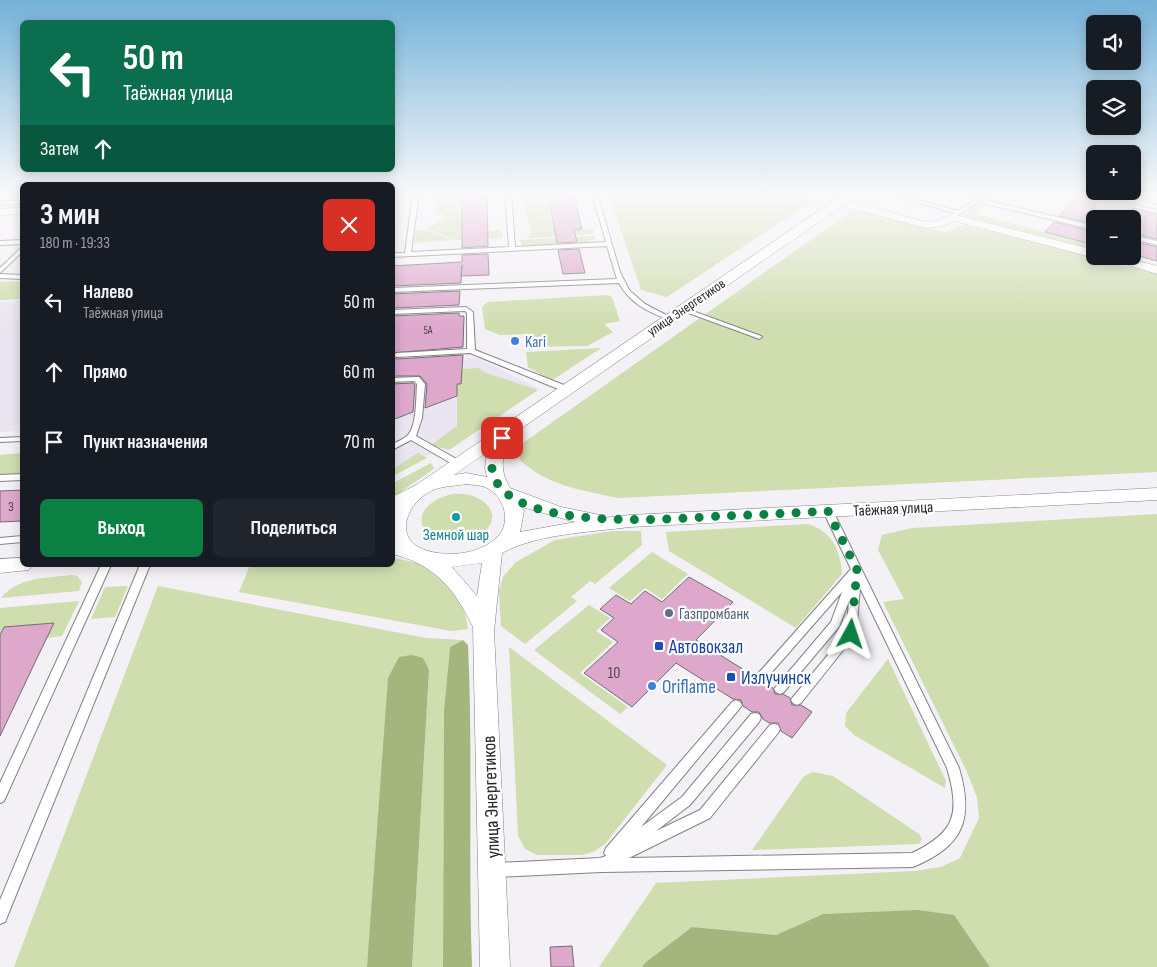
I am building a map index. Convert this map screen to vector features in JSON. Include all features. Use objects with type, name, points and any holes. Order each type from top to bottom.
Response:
[{"type":"street","name":"улица Энергетиков","points":[[518,421],[787,238]]},
{"type":"street","points":[[1039,238],[1086,251]]},
{"type":"street","points":[[1138,265],[1157,270]]},
{"type":"street","points":[[484,627],[467,596],[446,572],[424,556],[405,546],[396,528],[397,514],[418,491],[518,421]]},
{"type":"street","points":[[497,546],[514,527],[517,518],[516,510],[493,473],[494,457],[502,438],[518,421]]},
{"type":"street","points":[[395,503],[418,491],[441,482],[462,479],[484,482],[506,493],[559,513],[591,519],[630,521]]},
{"type":"street","name":"Таёжная улица","points":[[630,521],[1157,494]]},
{"type":"street","points":[[395,548],[424,556],[458,560],[481,555],[497,546],[553,531],[630,521]]},
{"type":"street","name":"улица Энергетиков","points":[[495,967],[484,627],[497,546]]},
{"type":"lane","points":[[408,254],[410,238]]},
{"type":"lane","points":[[511,238],[512,250]]},
{"type":"lane","points":[[607,238],[619,281],[641,306],[669,318]]},
{"type":"lane","points":[[1141,240],[1157,243]]},
{"type":"lane","points":[[0,243],[20,242]]},
{"type":"lane","points":[[395,255],[609,244]]},
{"type":"lane","points":[[0,271],[20,251]]},
{"type":"lane","points":[[0,276],[20,277]]},
{"type":"lane","points":[[395,290],[619,281]]},
{"type":"lane","points":[[395,312],[466,309],[470,312],[471,351]]},
{"type":"lane","points":[[682,309],[759,337]]},
{"type":"lane","points":[[397,355],[471,351],[566,389]]},
{"type":"lane","points":[[395,380],[416,380],[421,384],[416,429],[411,436],[395,446]]},
{"type":"lane","points":[[411,436],[457,463]]},
{"type":"lane","points":[[0,440],[20,439]]},
{"type":"lane","points":[[0,478],[20,477]]},
{"type":"lane","points":[[493,870],[601,865],[913,860],[936,850],[953,833],[959,816],[961,790],[954,768],[828,511]]},
{"type":"lane","points":[[0,541],[20,539]]},
{"type":"lane","points":[[0,797],[105,567]]},
{"type":"lane","points":[[0,917],[144,567]]},
{"type":"lane","points":[[761,677],[857,570]]},
{"type":"lane","points":[[780,689],[835,624],[857,570]]},
{"type":"lane","points":[[798,700],[851,634],[857,570]]},
{"type":"lane","points":[[601,865],[736,704]]},
{"type":"lane","points":[[601,865],[686,800],[755,718]]},
{"type":"lane","points":[[601,865],[705,814],[774,729]]},
{"type":"shaded area","points":[[20,301],[20,431],[0,432],[0,302]]},
{"type":"shaded area","points":[[478,358],[539,389],[450,444],[395,472],[395,363]]},
{"type":"green space","points":[[415,238],[448,238],[453,240],[414,243]]},
{"type":"green space","points":[[452,238],[499,238],[457,240]]},
{"type":"green space","points":[[623,238],[756,238],[667,297],[641,290]]},
{"type":"green space","points":[[813,238],[1016,238],[1086,256],[1086,265],[1122,265],[1157,274],[1157,472],[619,498],[566,486],[553,481],[529,468],[519,459],[523,443]]},
{"type":"green space","points":[[1038,238],[1068,238],[1086,243],[1086,251]]},
{"type":"green space","points":[[595,239],[585,243],[522,246],[520,240]]},
{"type":"green space","points":[[20,281],[20,299],[0,300],[0,282]]},
{"type":"green space","points":[[608,295],[612,297],[620,321],[604,324],[613,332],[587,346],[529,347],[528,334],[500,335],[485,329],[482,307],[488,302]]},
{"type":"green space","points":[[601,348],[551,381],[528,367],[526,352]]},
{"type":"green space","points":[[478,368],[486,373],[538,390],[449,450],[431,445],[457,426],[457,384],[461,383],[462,369]]},
{"type":"green space","points":[[20,453],[20,474],[0,475],[0,455]]},
{"type":"green space","points":[[418,453],[427,458],[395,475],[395,468]]},
{"type":"green space","points":[[431,463],[434,468],[395,496],[395,482]]},
{"type":"green space","points":[[453,494],[478,498],[486,504],[491,511],[492,519],[489,527],[467,540],[451,542],[438,540],[429,534],[423,526],[422,517],[426,508],[436,500]]},
{"type":"green space","points":[[1157,514],[1157,967],[990,967],[954,915],[823,914],[776,935],[692,927],[642,967],[599,967],[656,883],[914,871],[941,867],[960,858],[979,818],[977,797],[967,772],[883,602],[904,599],[878,550],[882,535],[912,528]]},
{"type":"green space","points":[[808,524],[824,532],[834,543],[842,574],[796,628],[669,551],[666,532]]},
{"type":"green space","points":[[612,531],[641,531],[642,545],[595,584],[590,581],[571,597],[577,601],[525,644],[501,626],[499,591],[503,577],[516,562],[555,540]]},
{"type":"green space","points":[[652,552],[688,574],[662,599],[645,588],[630,601],[609,588]]},
{"type":"green space","points":[[395,558],[422,565],[445,579],[460,600],[468,629],[451,631],[239,592],[249,567],[395,567]]},
{"type":"green space","points":[[71,575],[77,576],[82,582],[79,591],[1,598],[8,591],[24,582]]},
{"type":"green space","points":[[128,586],[115,617],[91,619],[105,587]]},
{"type":"green space","points":[[158,586],[426,638],[463,640],[450,647],[444,710],[443,967],[412,967],[429,670],[378,848],[367,967],[14,967]]},
{"type":"green space","points":[[79,601],[62,636],[47,638],[53,623],[4,627],[0,635],[0,608]]},
{"type":"green space","points":[[589,605],[610,618],[596,631],[613,642],[580,673],[628,707],[620,714],[534,650]]},
{"type":"green space","points":[[463,640],[468,645],[472,967],[443,967],[444,710],[450,647]]},
{"type":"green space","points":[[509,647],[667,765],[605,844],[595,851],[583,855],[537,855],[525,849],[518,836]]},
{"type":"green space","points":[[412,655],[423,658],[429,670],[412,967],[367,967],[388,678],[399,657]]},
{"type":"green space","points":[[888,659],[946,781],[945,788],[854,735],[845,726],[846,713]]},
{"type":"green space","points":[[813,772],[833,776],[919,834],[922,839],[919,844],[752,850],[804,776]]},
{"type":"green space","points":[[918,910],[954,915],[990,967],[642,967],[692,927],[776,935],[823,914]]},
{"type":"building","points":[[462,238],[488,238],[488,246],[462,248]]},
{"type":"building","points":[[556,238],[576,238],[577,242],[557,243]]},
{"type":"building","points":[[1069,238],[1086,238],[1086,243]]},
{"type":"building","points":[[1141,243],[1157,247],[1157,261],[1141,257]]},
{"type":"building","points":[[579,249],[585,273],[563,274],[558,250]]},
{"type":"building","points":[[488,254],[489,275],[461,276],[461,283],[395,286],[395,266],[462,262],[462,255]]},
{"type":"building","points":[[460,291],[459,305],[395,308],[395,294]]},
{"type":"building","points":[[459,313],[459,316],[464,316],[463,347],[395,353],[395,316]]},
{"type":"building","points":[[463,355],[461,384],[457,384],[457,396],[425,408],[427,384],[420,376],[395,376],[395,358]]},
{"type":"building","points":[[413,383],[415,385],[413,412],[395,419],[395,384]]},
{"type":"building","points":[[20,490],[20,521],[0,522],[0,491]]},
{"type":"building","name":"Автовокзал","points":[[689,577],[733,602],[696,640],[754,676],[756,682],[764,682],[773,688],[775,694],[783,694],[790,698],[792,705],[801,705],[812,712],[792,738],[781,731],[778,723],[769,723],[763,719],[759,712],[752,712],[743,706],[741,700],[733,699],[676,663],[632,707],[584,673],[618,642],[601,630],[614,618],[600,609],[616,595],[631,604],[645,591],[662,602]]},
{"type":"building","points":[[54,623],[0,736],[0,635],[4,627]]},
{"type":"building","points":[[572,946],[574,967],[551,967],[550,947]]},
{"type":"place","name":"Kari","points":[[515,341]]},
{"type":"place","name":"Земной шар","points":[[456,517]]},
{"type":"place","name":"Газпромбанк","points":[[669,613]]},
{"type":"place","name":"Автовокзал","points":[[659,646]]},
{"type":"place","name":"Излучинск","points":[[731,677]]},
{"type":"place","name":"Oriflame","points":[[652,686]]},
{"type":"route","points":[[502,438],[492,465],[496,481],[502,490],[509,496],[559,513],[591,519],[630,521],[828,511],[857,570],[851,634]]}]
